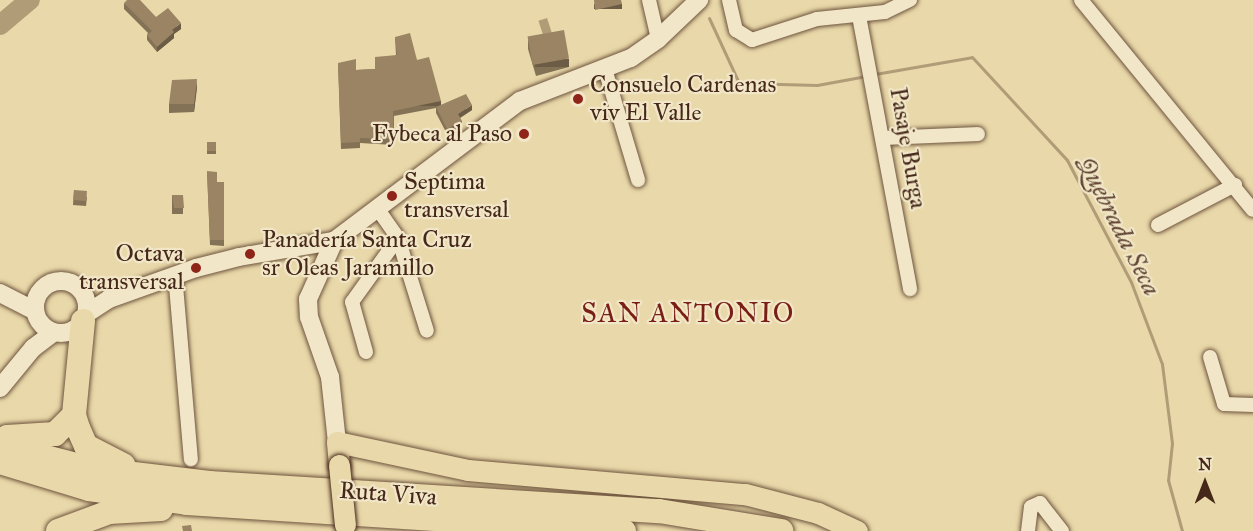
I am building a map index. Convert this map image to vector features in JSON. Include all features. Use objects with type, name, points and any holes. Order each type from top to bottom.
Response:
[{"type":"highway","points":[[61,315],[81,366],[74,414],[81,439],[94,452],[153,477]]},
{"type":"highway","points":[[0,438],[55,434],[74,414]]},
{"type":"highway","name":"Ruta Viva","points":[[0,438],[45,457],[92,469],[153,477],[209,483],[659,511],[781,531]]},
{"type":"highway","name":"Ruta Viva","points":[[0,462],[89,489],[187,503],[624,531]]},
{"type":"highway","points":[[58,531],[109,513],[150,511],[187,503]]},
{"type":"main road","points":[[0,388],[61,315],[175,274],[239,257],[334,241],[520,101],[631,58],[658,39],[699,0]]},
{"type":"main road","points":[[334,241],[308,299],[309,318],[330,377],[346,528]]},
{"type":"main road","points":[[5,295],[61,315]]},
{"type":"main road","name":"Ruta Viva","points":[[337,442],[468,470],[745,494],[818,513],[857,531]]},
{"type":"street","points":[[649,0],[658,39]]},
{"type":"street","points":[[729,0],[736,30],[752,40],[817,19],[885,12],[910,0]]},
{"type":"street","points":[[1081,0],[1235,185],[1253,210]]},
{"type":"street","name":"Pasaje Burga","points":[[860,16],[910,289]]},
{"type":"street","points":[[605,69],[638,180]]},
{"type":"street","points":[[884,138],[978,134]]},
{"type":"street","points":[[1158,225],[1235,185]]},
{"type":"street","points":[[377,208],[398,238],[427,331]]},
{"type":"street","points":[[366,352],[352,302],[398,238]]},
{"type":"street","points":[[175,274],[191,459]]},
{"type":"street","points":[[1210,357],[1224,404],[1253,405]]},
{"type":"street","points":[[1028,531],[1031,507],[1040,503],[1062,531]]},
{"type":"shaded area","points":[[547,18],[553,36],[544,39],[538,21]]},
{"type":"building","points":[[127,0],[140,0],[156,17],[168,8],[181,23],[157,47],[147,35],[152,31],[124,3]]},
{"type":"building","points":[[594,0],[621,0],[622,4],[595,10]]},
{"type":"building","points":[[564,30],[569,59],[533,65],[528,36]]},
{"type":"building","points":[[410,33],[417,60],[429,57],[441,101],[393,111],[394,139],[360,138],[360,142],[341,143],[338,63],[356,59],[356,70],[375,69],[375,57],[397,55],[395,37]]},
{"type":"building","points":[[197,79],[194,104],[169,104],[172,80]]},
{"type":"building","points":[[466,94],[472,105],[458,114],[462,121],[447,129],[436,107]]},
{"type":"building","points":[[207,142],[216,142],[216,151],[207,151]]},
{"type":"building","points":[[207,171],[217,172],[217,182],[224,182],[224,240],[210,240]]},
{"type":"building","points":[[74,190],[87,191],[86,201],[73,200]]},
{"type":"building","points":[[172,195],[183,195],[184,208],[174,208]]},
{"type":"building","points":[[191,525],[192,531],[183,531],[182,526]]},
{"type":"waterway","points":[[0,25],[30,0]]},
{"type":"waterway","name":"Quebrada Seca","points":[[709,18],[739,83],[817,85],[866,76]]},
{"type":"waterway","name":"Quebrada Seca","points":[[875,74],[972,57],[1067,160],[1131,282],[1162,364],[1172,443],[1168,480],[1182,531]]},
{"type":"place","name":"Consuelo Cardenas viv El Valle","points":[[578,99]]},
{"type":"place","name":"Fybeca al Paso","points":[[524,134]]},
{"type":"place","name":"Septima transversal","points":[[392,196]]},
{"type":"place","name":"Panadería Santa Cruz sr Oleas Jaramillo","points":[[250,254]]},
{"type":"place","name":"Octava transversal","points":[[196,268]]},
{"type":"district","name":"SAN ANTONIO","points":[[688,313]]}]
